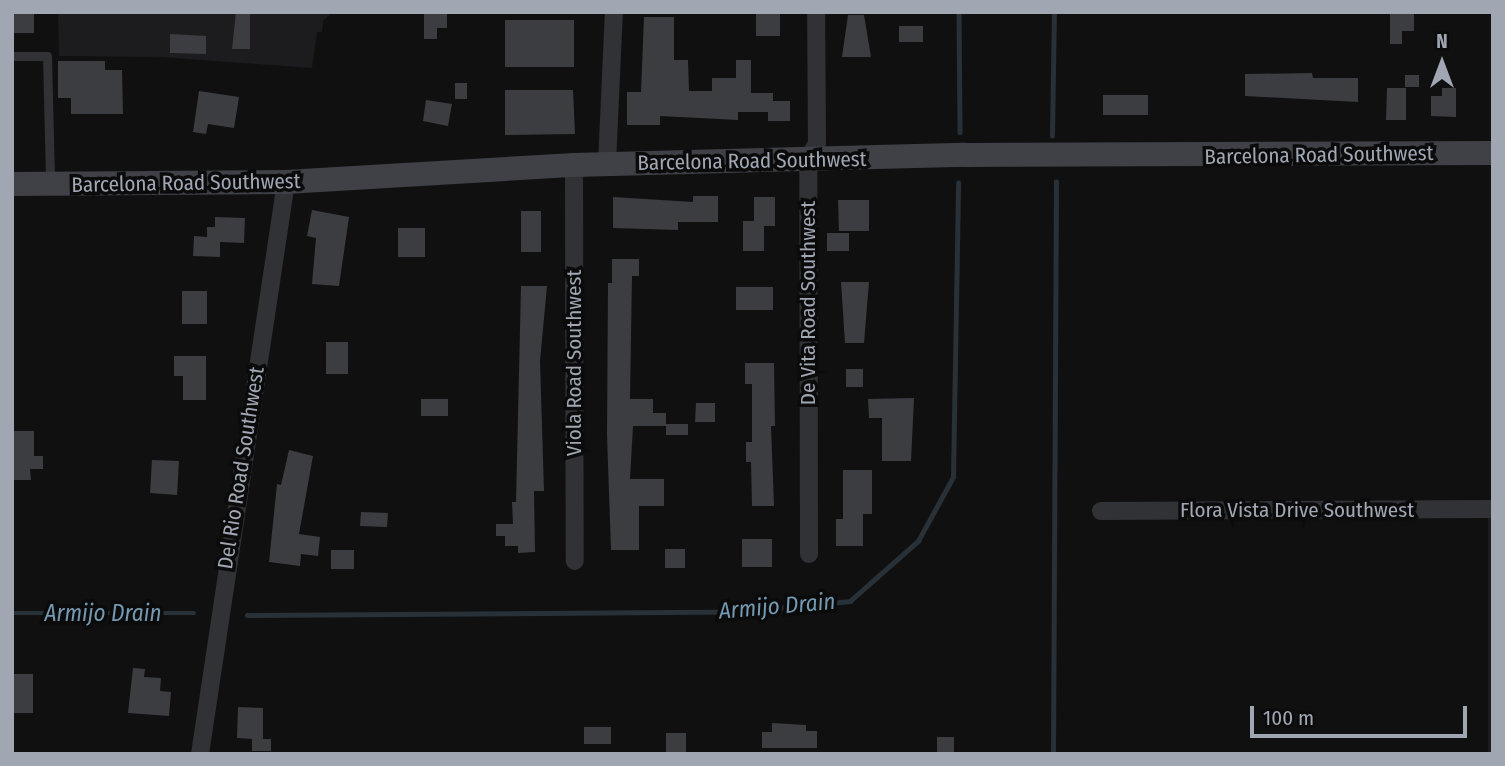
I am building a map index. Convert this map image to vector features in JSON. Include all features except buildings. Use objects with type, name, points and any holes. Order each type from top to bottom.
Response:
[{"type":"street","points":[[607,164],[614,12]]},
{"type":"street","name":"De Vita Road Southwest","points":[[809,554],[808,160],[817,143],[816,12]]},
{"type":"street","name":"Barcelona Road Southwest","points":[[12,184],[286,182],[607,164],[1493,153]]},
{"type":"street","name":"Viola Road Southwest","points":[[574,165],[575,561]]},
{"type":"street","name":"Del Rio Road Southwest","points":[[200,754],[286,182]]},
{"type":"street","name":"Flora Vista Drive Southwest","points":[[1101,511],[1493,509]]},
{"type":"lane","points":[[12,56],[47,56],[50,185]]},
{"type":"shaded area","points":[[58,12],[332,12],[323,21],[322,32],[317,32],[312,68],[161,57],[59,56]]},
{"type":"shaded area","points":[[1488,518],[1493,518],[1493,754],[1488,754]]},
{"type":"waterway","name":"Armijo Drain","points":[[959,12],[960,132]]},
{"type":"waterway","points":[[1052,136],[1054,12]]},
{"type":"waterway","points":[[1053,754],[1056,182]]},
{"type":"waterway","name":"Armijo Drain","points":[[247,615],[734,612],[850,601],[918,541],[953,477],[958,183]]},
{"type":"waterway","name":"Armijo Drain","points":[[12,613],[194,613]]}]
